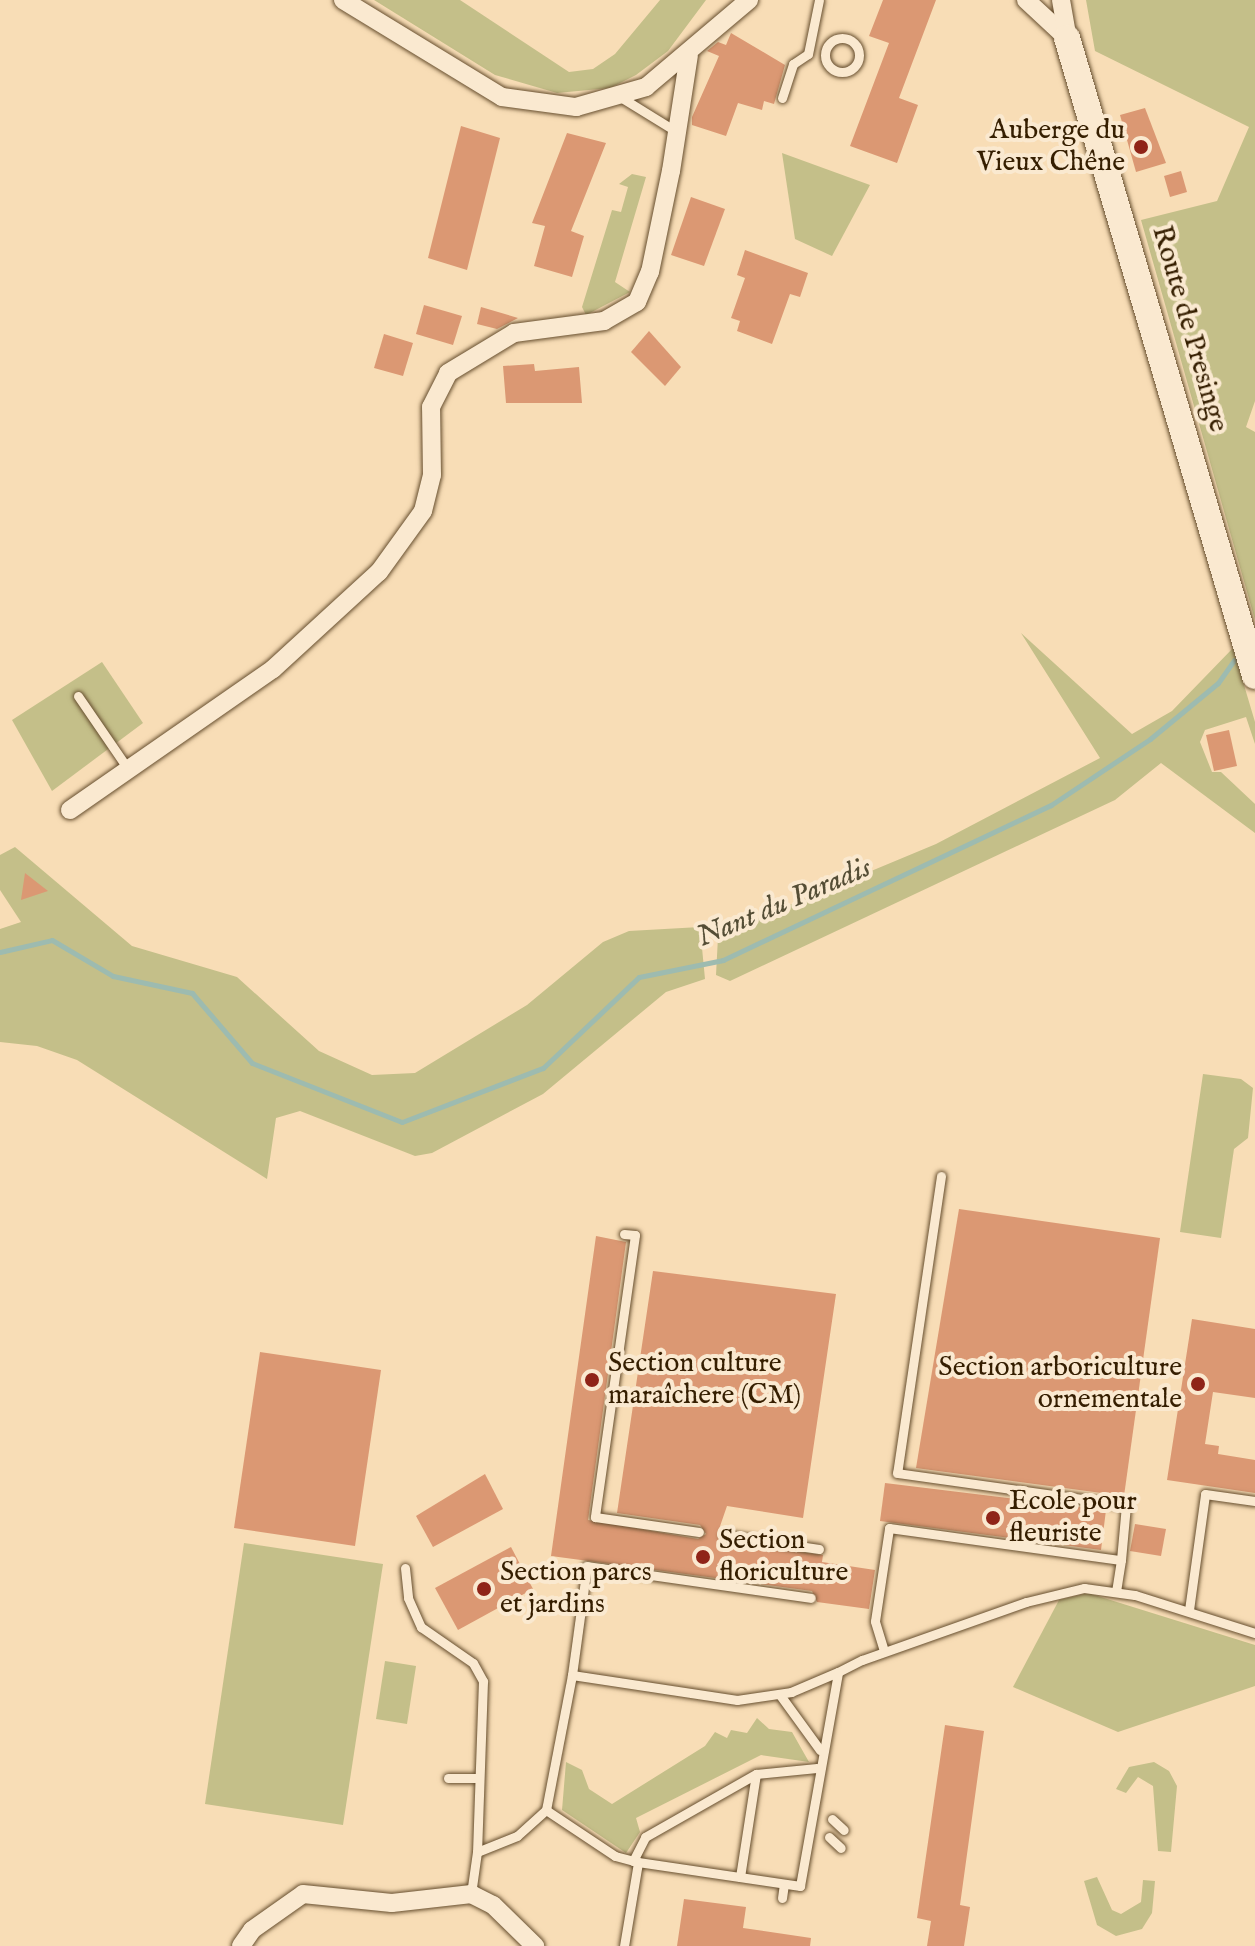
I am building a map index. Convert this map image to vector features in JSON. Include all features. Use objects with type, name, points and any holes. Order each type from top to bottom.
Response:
[{"type":"street","points":[[343,0],[502,97],[576,107],[622,98],[689,55],[749,0]]},
{"type":"street","points":[[723,0],[723,24]]},
{"type":"street","points":[[1026,0],[1048,15],[1067,38]]},
{"type":"street","name":"Route de Presinge","points":[[1061,0],[1067,38],[1255,676]]},
{"type":"street","points":[[70,810],[130,772],[292,654],[379,572],[423,511],[432,475],[431,407],[448,373],[514,333],[604,321],[637,302],[650,272],[689,55]]},
{"type":"street","points":[[241,1946],[252,1930],[303,1894],[392,1903],[471,1894],[493,1905],[535,1946]]},
{"type":"lane","points":[[782,98],[793,64],[812,42],[819,0]]},
{"type":"lane","points":[[812,42],[826,47]]},
{"type":"lane","points":[[622,98],[677,132]]},
{"type":"lane","points":[[78,696],[130,772]]},
{"type":"lane","points":[[941,1176],[897,1473],[1126,1505],[1116,1592]]},
{"type":"lane","points":[[624,1234],[635,1235],[595,1517],[699,1532]]},
{"type":"lane","points":[[1189,1610],[1205,1494],[1255,1501]]},
{"type":"lane","points":[[884,1651],[875,1621],[889,1528],[1121,1560]]},
{"type":"lane","points":[[724,1535],[819,1549]]},
{"type":"lane","points":[[477,1852],[517,1836],[546,1810],[572,1675],[587,1566],[811,1598]]},
{"type":"lane","points":[[405,1568],[421,1627],[481,1675],[477,1852],[471,1894]]},
{"type":"lane","points":[[572,1675],[704,1699],[780,1695],[884,1651],[1054,1593],[1116,1592],[1189,1610],[1255,1633]]},
{"type":"lane","points":[[546,1810],[636,1862],[800,1886],[820,1750],[838,1672]]},
{"type":"lane","points":[[780,1695],[820,1750]]},
{"type":"lane","points":[[624,1946],[636,1862],[645,1837],[756,1774],[817,1768]]},
{"type":"lane","points":[[740,1877],[756,1774]]},
{"type":"lane","points":[[448,1778],[477,1778]]},
{"type":"lane","points":[[832,1819],[844,1830]]},
{"type":"lane","points":[[829,1837],[841,1848]]},
{"type":"lane","points":[[782,1898],[784,1884]]},
{"type":"shaded area","points":[[374,0],[460,0],[569,72],[593,69],[615,54],[660,0],[706,0],[668,51],[636,75],[610,88],[557,93],[495,75]]},
{"type":"shaded area","points":[[1086,0],[1255,0],[1255,401],[1246,427],[1255,432],[1255,620],[1141,220],[1217,201],[1249,127],[1095,51]]},
{"type":"shaded area","points":[[782,153],[870,185],[832,256],[795,239]]},
{"type":"shaded area","points":[[632,174],[646,177],[615,282],[630,292],[586,315],[582,307],[612,210],[621,212],[628,187],[619,184]]},
{"type":"shaded area","points":[[1021,633],[1132,734],[1172,711],[1233,648],[1255,722],[1255,744],[1246,717],[1205,730],[1200,742],[1212,772],[1221,772],[1255,804],[1255,833],[1161,763],[1115,800],[730,981],[716,975],[718,937],[725,932],[936,844],[1100,758]]},
{"type":"shaded area","points":[[102,662],[143,723],[52,791],[12,720]]},
{"type":"shaded area","points":[[15,847],[132,946],[237,977],[319,1051],[372,1075],[415,1073],[527,1005],[603,942],[629,931],[700,927],[705,979],[666,992],[543,1094],[432,1153],[415,1156],[300,1111],[276,1118],[267,1179],[77,1060],[37,1046],[0,1042],[0,929],[21,922],[0,890],[0,855]]},
{"type":"shaded area","points":[[1203,1074],[1241,1079],[1253,1088],[1248,1138],[1234,1149],[1221,1238],[1180,1232]]},
{"type":"shaded area","points":[[244,1543],[383,1564],[343,1825],[205,1804]]},
{"type":"shaded area","points":[[1088,1593],[1255,1645],[1255,1686],[1118,1732],[1013,1687],[1059,1600]]},
{"type":"shaded area","points":[[385,1661],[416,1666],[407,1724],[376,1719]]},
{"type":"shaded area","points":[[757,1718],[769,1729],[792,1732],[809,1762],[761,1755],[636,1818],[640,1832],[626,1853],[562,1810],[566,1762],[582,1770],[589,1789],[612,1804],[705,1746],[715,1732],[727,1738],[731,1730],[747,1733]]},
{"type":"shaded area","points":[[1154,1762],[1169,1771],[1177,1786],[1171,1852],[1158,1851],[1153,1786],[1138,1777],[1126,1793],[1116,1789],[1129,1767]]},
{"type":"shaded area","points":[[1097,1877],[1112,1910],[1121,1914],[1141,1902],[1143,1880],[1155,1881],[1152,1913],[1142,1929],[1116,1936],[1097,1925],[1084,1881]]},
{"type":"building","points":[[883,0],[936,0],[899,98],[918,105],[897,163],[850,146],[889,43],[869,36]]},
{"type":"building","points":[[731,33],[785,65],[774,104],[764,101],[762,110],[738,103],[726,136],[692,125],[692,117],[719,56],[707,51],[718,42],[726,45]]},
{"type":"building","points":[[1145,108],[1166,163],[1136,172],[1120,115]]},
{"type":"building","points":[[461,126],[500,138],[467,270],[428,258]]},
{"type":"building","points":[[567,133],[606,143],[571,231],[584,236],[572,277],[534,266],[545,226],[532,223]]},
{"type":"building","points":[[1181,171],[1187,192],[1170,197],[1164,176]]},
{"type":"building","points":[[691,197],[725,209],[704,266],[671,255]]},
{"type":"building","points":[[745,250],[808,273],[800,297],[790,294],[772,344],[737,331],[740,321],[731,318],[745,278],[737,275]]},
{"type":"building","points":[[424,305],[462,316],[453,345],[416,334]]},
{"type":"building","points":[[481,307],[518,318],[497,329],[477,324]]},
{"type":"building","points":[[649,331],[681,367],[665,386],[631,352]]},
{"type":"building","points":[[384,334],[413,343],[403,376],[374,368]]},
{"type":"building","points":[[534,364],[535,371],[579,367],[582,403],[506,403],[503,366]]},
{"type":"building","points":[[1229,730],[1237,766],[1214,771],[1206,735]]},
{"type":"building","points":[[25,873],[48,891],[21,900]]},
{"type":"building","points":[[959,1209],[1160,1238],[1124,1496],[916,1468]]},
{"type":"building","points":[[596,1236],[626,1242],[588,1520],[698,1539],[706,1534],[700,1525],[617,1513],[653,1271],[836,1294],[803,1518],[727,1506],[717,1535],[723,1542],[823,1555],[822,1562],[875,1570],[869,1609],[817,1602],[812,1591],[551,1556]]},
{"type":"building","name":"Section arboriculture ornementale","points":[[1192,1319],[1255,1329],[1255,1398],[1213,1392],[1205,1444],[1219,1446],[1218,1454],[1255,1460],[1255,1493],[1167,1480]]},
{"type":"building","points":[[260,1352],[381,1370],[355,1546],[234,1528]]},
{"type":"building","points":[[485,1474],[503,1509],[433,1547],[416,1516]]},
{"type":"building","name":"Ecole pour fleuriste","points":[[885,1483],[1106,1510],[1101,1550],[880,1521]]},
{"type":"building","points":[[1135,1524],[1166,1529],[1161,1556],[1130,1551]]},
{"type":"building","name":"Section parcs et jardins","points":[[511,1547],[533,1589],[458,1630],[435,1588]]},
{"type":"building","points":[[945,1725],[984,1731],[960,1905],[970,1907],[964,1946],[927,1946],[931,1921],[917,1918]]},
{"type":"building","points":[[684,1899],[746,1907],[743,1928],[811,1938],[810,1946],[677,1946]]},
{"type":"waterway","name":"Nant du Paradis","points":[[0,952],[52,940],[113,976],[192,993],[252,1063],[402,1122],[543,1068],[639,977],[723,960],[1051,805],[1150,739],[1218,683],[1234,660]]},
{"type":"place","name":"Auberge du Vieux Chêne","points":[[1141,147]]},
{"type":"place","name":"Section culture maraîchere (CM)","points":[[592,1380]]},
{"type":"place","name":"Section arboriculture ornementale","points":[[1198,1384]]},
{"type":"place","name":"Ecole pour fleuriste","points":[[993,1518]]},
{"type":"place","name":"Section floriculture","points":[[703,1557]]},
{"type":"place","name":"Section parcs et jardins","points":[[484,1589]]}]
